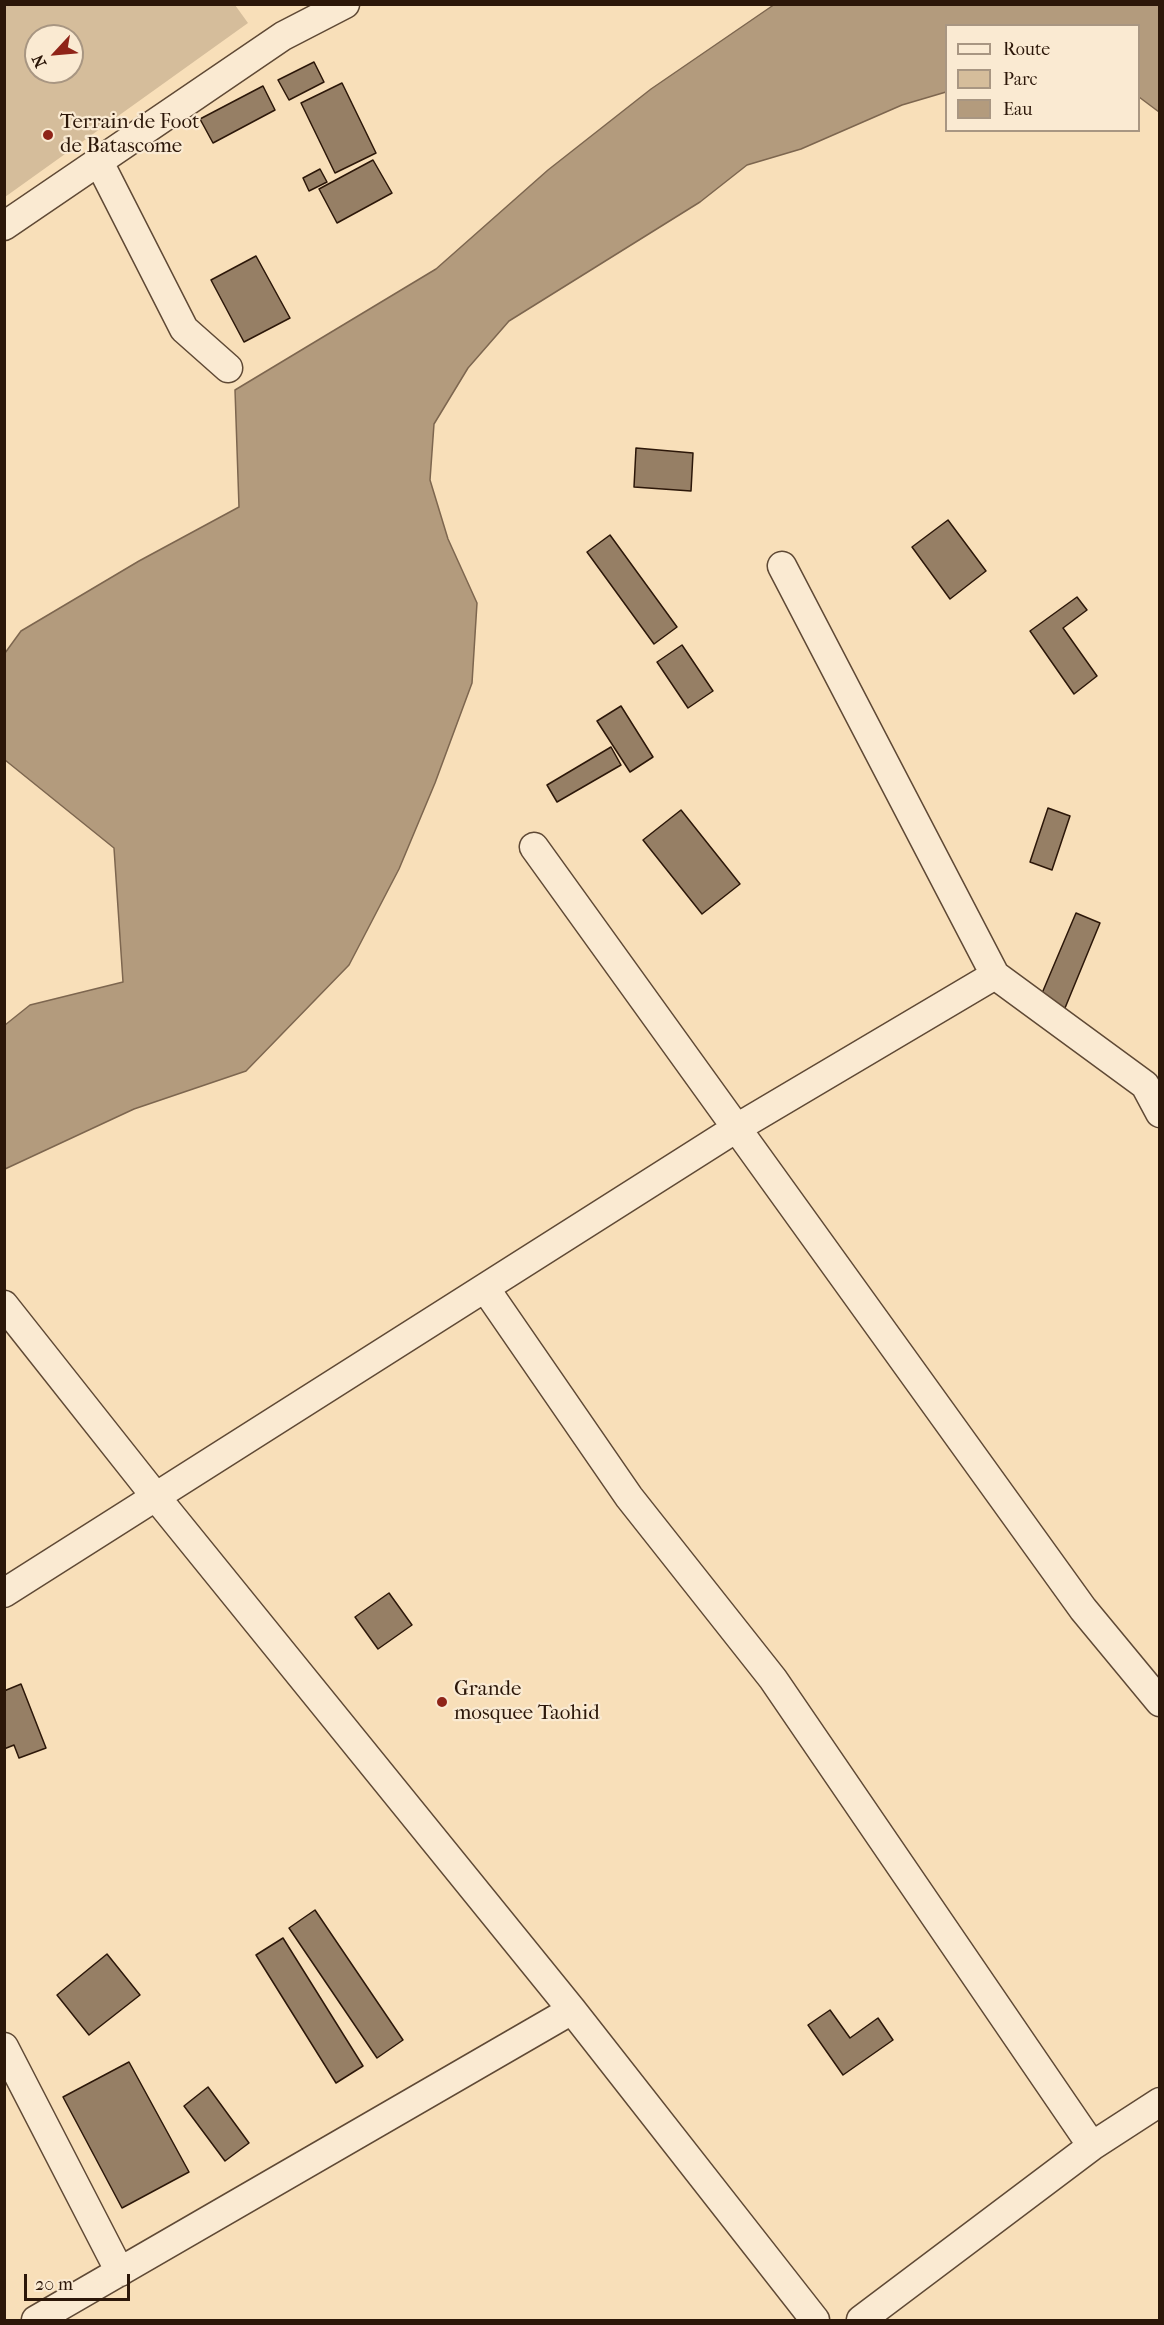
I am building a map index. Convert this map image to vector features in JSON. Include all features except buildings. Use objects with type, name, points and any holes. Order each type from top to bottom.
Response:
[{"type":"street","points":[[4,226],[283,36],[345,4]]},
{"type":"street","points":[[99,162],[184,329],[228,368]]},
{"type":"street","points":[[782,566],[995,975],[1145,1085],[1160,1113]]},
{"type":"street","points":[[534,847],[1083,1609],[1160,1702]]},
{"type":"street","points":[[4,1593],[735,1129],[995,975]]},
{"type":"street","points":[[485,1288],[629,1497],[773,1679],[1092,2146]]},
{"type":"street","points":[[4,1305],[156,1497],[572,2010],[815,2320]]},
{"type":"street","points":[[36,2320],[572,2010]]},
{"type":"street","points":[[4,2047],[120,2272]]},
{"type":"street","points":[[861,2320],[1092,2146],[1160,2102]]},
{"type":"green space","name":"Terrain de Foot de Batascome","points":[[5,4],[235,5],[248,23],[5,197]]},
{"type":"water","points":[[775,4],[1159,5],[1159,112],[1140,98],[1140,24],[945,24],[945,92],[902,105],[801,149],[747,165],[700,202],[509,321],[468,368],[434,424],[430,480],[448,539],[477,603],[472,683],[435,783],[399,869],[349,965],[246,1071],[134,1109],[5,1169],[5,1025],[30,1005],[123,982],[114,848],[5,760],[5,653],[21,631],[139,561],[239,507],[235,390],[436,269],[548,170],[651,89]]},
{"type":"place","name":"Terrain de Foot de Batascome","points":[[48,135]]},
{"type":"place","name":"Grande mosquee Taohid","points":[[442,1702]]}]
